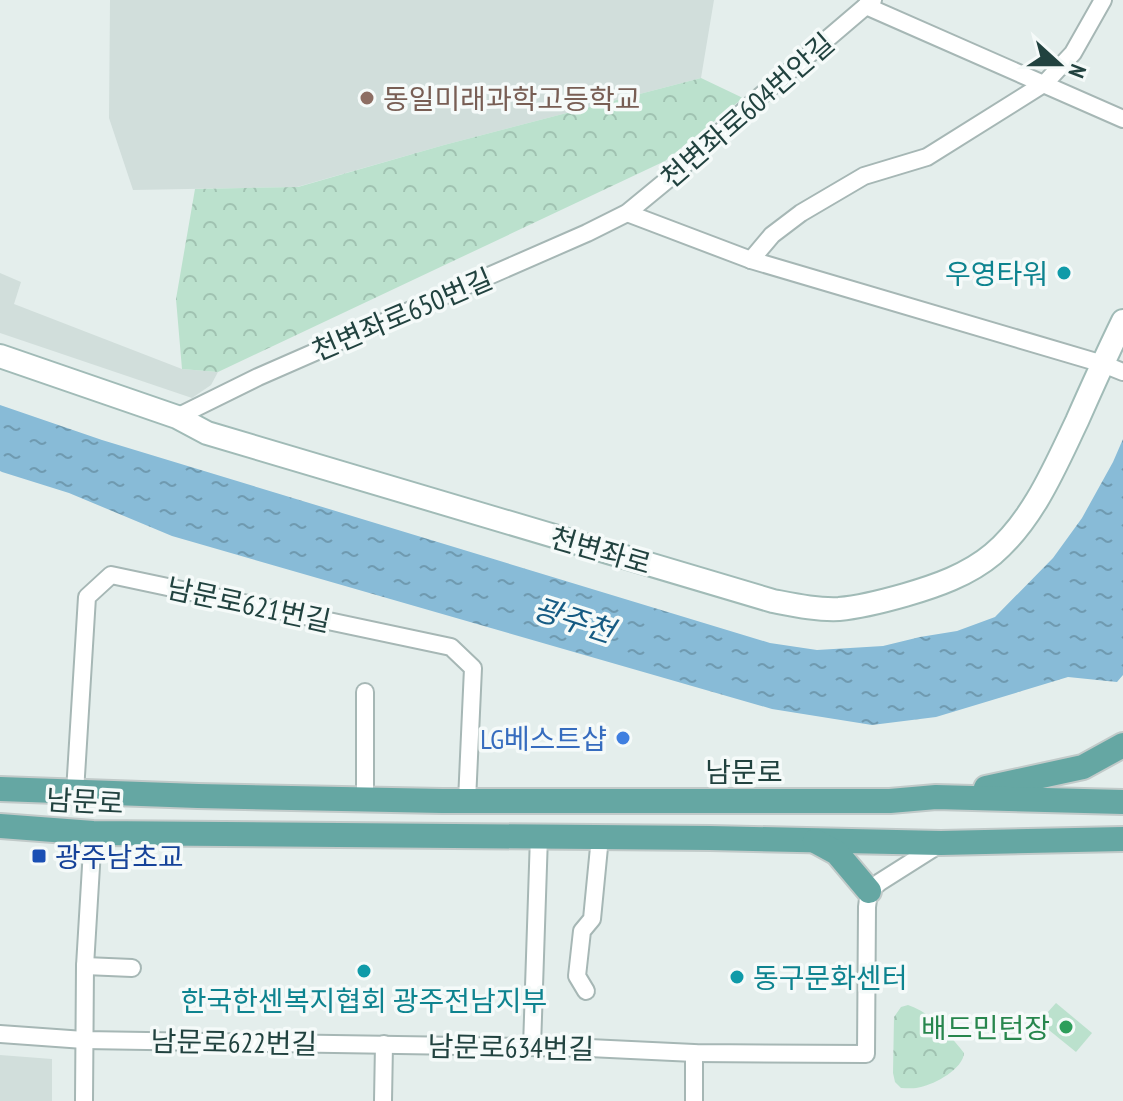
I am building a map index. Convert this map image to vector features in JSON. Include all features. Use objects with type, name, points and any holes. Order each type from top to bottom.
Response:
[{"type":"main road","name":"천변좌로","points":[[0,356],[177,417],[207,433],[773,601],[840,609],[922,590],[972,569],[1008,539],[1038,500],[1113,368],[1123,321]]},
{"type":"main road","points":[[936,797],[1083,767],[1123,745]]},
{"type":"main road","name":"남문로","points":[[0,789],[365,800],[890,801],[936,797],[1123,802]]},
{"type":"main road","name":"남문로","points":[[0,826],[93,833],[941,843],[1123,839]]},
{"type":"main road","points":[[813,840],[837,853],[869,891]]},
{"type":"street","points":[[751,260],[772,235],[801,213],[864,176],[927,157],[1045,83],[1073,53],[1103,0]]},
{"type":"street","points":[[870,3],[1123,119]]},
{"type":"street","name":"천변좌로604번안길","points":[[627,213],[870,3]]},
{"type":"street","points":[[627,213],[751,260],[1113,368]]},
{"type":"street","name":"천변좌로650번길","points":[[177,417],[258,377],[627,213]]},
{"type":"street","name":"남문로621번길","points":[[75,792],[87,597],[111,575],[451,647],[473,668],[467,801]]},
{"type":"street","points":[[365,692],[365,800]]},
{"type":"street","points":[[84,1101],[85,966],[93,833]]},
{"type":"street","points":[[532,1047],[539,836]]},
{"type":"street","points":[[586,991],[577,976],[582,931],[592,919],[600,837]]},
{"type":"street","points":[[869,891],[941,843]]},
{"type":"street","name":"남문로634번길","points":[[384,1044],[694,1053],[866,1054],[869,891]]},
{"type":"street","points":[[85,966],[132,968]]},
{"type":"street","name":"남문로622번길","points":[[0,1034],[84,1040],[384,1044]]},
{"type":"street","points":[[383,1101],[384,1044]]},
{"type":"street","points":[[694,1053],[694,1101]]},
{"type":"shaded area","name":"동일미래과학고등학교","points":[[110,0],[714,0],[701,78],[297,187],[133,190],[109,118]]},
{"type":"shaded area","points":[[0,273],[21,282],[14,304],[182,369],[218,372],[211,385],[192,398],[0,333]]},
{"type":"shaded area","points":[[0,1055],[52,1059],[52,1101],[0,1101]]},
{"type":"green space","points":[[701,78],[743,98],[665,161],[218,372],[182,369],[176,299],[195,189],[298,187],[444,145]]},
{"type":"green space","name":"배드민턴장","points":[[1056,1003],[1092,1033],[1076,1052],[1039,1022]]},
{"type":"green space","points":[[908,1005],[932,1019],[964,1053],[959,1065],[947,1075],[916,1088],[901,1088],[895,1082],[893,1073],[894,1017],[901,1007]]},
{"type":"water","name":"광주천","points":[[0,405],[102,440],[770,643],[817,650],[883,646],[957,631],[995,617],[1053,558],[1082,518],[1123,439],[1123,675],[1117,682],[1068,677],[936,717],[872,725],[772,709],[172,536],[69,493],[2,472]]},
{"type":"place","name":"동일미래과학고등학교","points":[[367,98]]},
{"type":"place","name":"우영타워","points":[[1064,273]]},
{"type":"place","name":"LG베스트샵","points":[[623,738]]},
{"type":"place","name":"광주남초교","points":[[39,856]]},
{"type":"place","name":"한국한센복지협회 광주전남지부","points":[[364,971]]},
{"type":"place","name":"동구문화센터","points":[[737,977]]},
{"type":"place","name":"배드민턴장","points":[[1066,1027]]}]
